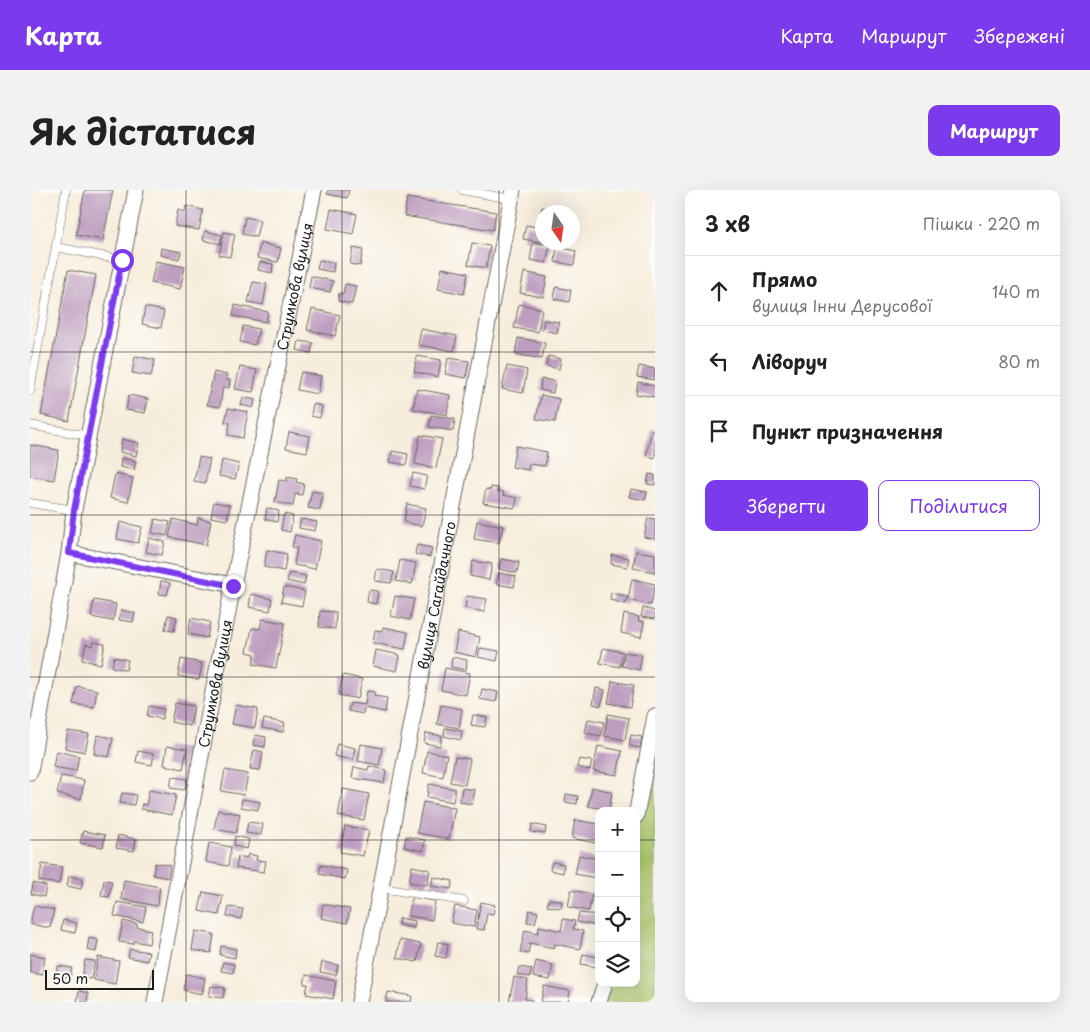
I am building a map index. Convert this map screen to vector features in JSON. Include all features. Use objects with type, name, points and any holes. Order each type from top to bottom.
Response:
[{"type":"street","points":[[30,772],[69,553],[74,510],[136,190]]},
{"type":"street","name":"Струмкова вулиця","points":[[155,1002],[233,586],[314,190]]},
{"type":"street","name":"вулиця Сагайдачного","points":[[359,1002],[512,195]]},
{"type":"street","points":[[69,553],[233,586]]},
{"type":"street","points":[[638,807],[655,716]]},
{"type":"street","points":[[599,1002],[603,987]]},
{"type":"lane","points":[[30,391],[66,190]]},
{"type":"lane","points":[[462,190],[512,195]]},
{"type":"lane","points":[[56,247],[122,260]]},
{"type":"lane","points":[[30,425],[89,436]]},
{"type":"lane","points":[[30,503],[74,510]]},
{"type":"lane","points":[[381,888],[464,901]]},
{"type":"green space","points":[[655,715],[655,1002],[599,1002],[604,987],[640,987],[640,807],[638,807]]},
{"type":"building","points":[[85,190],[113,190],[103,240],[76,235]]},
{"type":"building","points":[[328,190],[349,190],[347,198],[327,194]]},
{"type":"building","points":[[407,198],[496,212],[493,230],[404,216]]},
{"type":"building","points":[[186,206],[203,210],[199,230],[175,226],[178,210],[185,212]]},
{"type":"building","points":[[331,209],[357,214],[353,234],[327,229]]},
{"type":"building","points":[[245,217],[260,220],[256,237],[242,234]]},
{"type":"building","points":[[526,225],[535,227],[535,241],[523,239]]},
{"type":"building","points":[[205,231],[222,235],[220,244],[203,240]]},
{"type":"building","points":[[224,232],[235,234],[230,257],[219,255]]},
{"type":"building","points":[[533,242],[535,242],[535,250],[549,250],[546,263],[530,260]]},
{"type":"building","points":[[260,243],[281,248],[278,262],[257,258]]},
{"type":"building","points":[[472,243],[490,246],[486,268],[468,265]]},
{"type":"building","points":[[161,248],[181,252],[179,259],[160,255]]},
{"type":"building","points":[[353,248],[363,250],[360,266],[350,264]]},
{"type":"building","points":[[557,250],[576,251],[574,265],[555,262]]},
{"type":"building","points":[[319,260],[334,263],[333,272],[317,269]]},
{"type":"building","points":[[156,261],[185,267],[180,289],[151,283]]},
{"type":"building","points":[[260,262],[273,264],[272,273],[258,270]]},
{"type":"building","points":[[442,268],[468,273],[464,294],[438,289]]},
{"type":"building","points":[[68,270],[96,275],[69,421],[41,415]]},
{"type":"building","points":[[524,272],[547,277],[543,297],[520,293]]},
{"type":"building","points":[[311,276],[333,281],[330,292],[309,288]]},
{"type":"building","points":[[253,282],[267,284],[263,305],[248,302]]},
{"type":"building","points":[[345,284],[356,286],[352,304],[338,301],[339,293],[343,294]]},
{"type":"building","points":[[556,287],[571,290],[569,302],[554,299]]},
{"type":"building","points":[[519,304],[542,309],[538,332],[514,328]]},
{"type":"building","points":[[235,305],[268,312],[266,322],[233,316]]},
{"type":"building","points":[[145,307],[164,311],[161,328],[142,324]]},
{"type":"building","points":[[312,309],[340,315],[335,336],[307,330]]},
{"type":"building","points":[[544,320],[559,322],[557,333],[542,330]]},
{"type":"building","points":[[243,326],[259,329],[255,345],[240,342]]},
{"type":"building","points":[[421,329],[457,336],[454,351],[418,345]]},
{"type":"building","points":[[518,338],[545,343],[542,359],[515,354]]},
{"type":"building","points":[[299,341],[313,343],[311,353],[297,350]]},
{"type":"building","points":[[135,356],[155,360],[151,376],[132,373]]},
{"type":"building","points":[[417,356],[441,360],[438,377],[414,372]]},
{"type":"building","points":[[548,356],[561,359],[559,369],[546,366]]},
{"type":"building","points":[[448,358],[469,361],[466,378],[445,374]]},
{"type":"building","points":[[507,366],[527,370],[523,393],[502,389]]},
{"type":"building","points":[[639,366],[655,369],[655,380],[637,377]]},
{"type":"building","points":[[240,367],[257,370],[253,392],[235,389]]},
{"type":"building","points":[[214,372],[227,375],[226,380],[230,380],[229,388],[223,387],[220,407],[207,405]]},
{"type":"building","points":[[301,372],[321,376],[318,394],[297,390]]},
{"type":"building","points":[[541,379],[555,381],[553,393],[540,390]]},
{"type":"building","points":[[638,382],[655,386],[655,397],[636,394]]},
{"type":"building","points":[[417,389],[450,395],[447,415],[413,409]]},
{"type":"building","points":[[129,395],[148,399],[145,413],[126,410]]},
{"type":"building","points":[[541,395],[559,399],[555,422],[536,419]]},
{"type":"building","points":[[243,397],[255,400],[253,408],[241,405]]},
{"type":"building","points":[[313,404],[322,406],[320,418],[311,416]]},
{"type":"building","points":[[228,408],[248,412],[243,438],[228,435],[230,423],[225,422]]},
{"type":"building","points":[[431,415],[455,419],[453,431],[429,427]]},
{"type":"building","points":[[652,429],[655,430],[655,458],[646,456]]},
{"type":"building","points":[[289,432],[310,436],[307,452],[286,448]]},
{"type":"building","points":[[420,435],[442,439],[436,468],[415,464]]},
{"type":"building","points":[[122,439],[139,443],[136,456],[120,452]]},
{"type":"building","points":[[30,445],[59,450],[54,480],[30,476]]},
{"type":"building","points":[[516,446],[547,452],[545,466],[529,464],[528,470],[512,467]]},
{"type":"building","points":[[392,451],[408,454],[406,465],[390,462]]},
{"type":"building","points":[[199,457],[210,459],[205,483],[194,481]]},
{"type":"building","points":[[121,458],[136,461],[134,470],[120,467]]},
{"type":"building","points":[[222,460],[239,464],[235,479],[219,476]]},
{"type":"building","points":[[413,473],[427,476],[424,489],[410,486]]},
{"type":"building","points":[[115,474],[133,478],[128,502],[110,498]]},
{"type":"building","points":[[649,474],[655,475],[655,485],[647,484]]},
{"type":"building","points":[[287,477],[297,479],[296,482],[304,484],[302,495],[295,494],[293,506],[275,502],[279,480],[287,481]]},
{"type":"building","points":[[491,487],[498,488],[497,491],[504,492],[503,495],[517,498],[515,508],[483,503],[486,489],[491,490]]},
{"type":"building","points":[[631,489],[647,492],[645,500],[629,497]]},
{"type":"building","points":[[312,491],[323,493],[320,510],[308,508]]},
{"type":"building","points":[[214,502],[230,505],[227,520],[211,517]]},
{"type":"building","points":[[407,504],[426,508],[422,526],[404,522]]},
{"type":"building","points":[[267,508],[279,511],[277,522],[265,519]]},
{"type":"building","points":[[284,514],[293,516],[290,532],[281,530]]},
{"type":"building","points":[[198,518],[211,521],[206,545],[169,537],[173,519],[197,525]]},
{"type":"building","points":[[648,518],[655,519],[655,539],[644,537]]},
{"type":"building","points":[[155,519],[170,522],[167,536],[152,533]]},
{"type":"building","points":[[301,519],[317,522],[315,531],[299,528]]},
{"type":"building","points":[[477,521],[503,526],[499,543],[474,539]]},
{"type":"building","points":[[120,522],[142,527],[138,543],[117,539]]},
{"type":"building","points":[[295,535],[321,541],[315,569],[294,565],[297,548],[292,547]]},
{"type":"building","points":[[149,538],[165,542],[162,555],[146,552]]},
{"type":"building","points":[[417,545],[432,548],[430,557],[415,554]]},
{"type":"building","points":[[267,550],[287,554],[284,571],[264,567]]},
{"type":"building","points":[[636,551],[655,554],[655,572],[633,568]]},
{"type":"building","points":[[612,555],[629,558],[627,567],[611,564]]},
{"type":"building","points":[[501,559],[519,562],[517,573],[499,569]]},
{"type":"building","points":[[400,560],[416,563],[412,584],[396,581]]},
{"type":"building","points":[[473,561],[492,564],[489,580],[470,576]]},
{"type":"building","points":[[377,569],[394,572],[391,583],[375,581]]},
{"type":"building","points":[[289,573],[306,576],[304,585],[287,581]]},
{"type":"building","points":[[499,573],[516,576],[514,587],[496,584]]},
{"type":"building","points":[[632,579],[655,584],[651,605],[628,600]]},
{"type":"building","points":[[161,581],[170,583],[167,595],[159,594]]},
{"type":"building","points":[[284,587],[305,591],[302,606],[281,602]]},
{"type":"building","points":[[369,590],[378,591],[376,604],[367,602]]},
{"type":"building","points":[[611,593],[627,596],[626,604],[610,600]]},
{"type":"building","points":[[251,594],[272,599],[270,611],[249,607]]},
{"type":"building","points":[[395,596],[414,599],[410,620],[391,616]]},
{"type":"building","points":[[467,596],[487,599],[484,612],[465,608]]},
{"type":"building","points":[[94,600],[116,604],[113,621],[91,617]]},
{"type":"building","points":[[643,608],[655,611],[655,619],[641,617]]},
{"type":"building","points":[[121,610],[135,613],[133,622],[119,620]]},
{"type":"building","points":[[320,611],[336,612],[335,629],[319,627]]},
{"type":"building","points":[[624,614],[639,617],[638,621],[644,622],[641,637],[621,633]]},
{"type":"building","points":[[168,615],[177,617],[174,631],[165,630]]},
{"type":"building","points":[[191,618],[210,622],[207,638],[188,634]]},
{"type":"building","points":[[262,619],[285,623],[276,668],[253,664],[255,654],[247,652],[252,628],[260,629]]},
{"type":"building","points":[[383,627],[408,632],[405,649],[373,643],[375,630],[382,631]]},
{"type":"building","points":[[458,632],[480,637],[476,657],[454,652]]},
{"type":"building","points":[[94,642],[105,644],[101,664],[82,660],[86,644],[93,646]]},
{"type":"building","points":[[480,648],[499,651],[497,661],[478,657]]},
{"type":"building","points":[[603,648],[623,652],[620,667],[600,663]]},
{"type":"building","points":[[376,650],[400,655],[397,671],[373,666]]},
{"type":"building","points":[[625,652],[642,655],[639,670],[622,666]]},
{"type":"building","points":[[114,657],[128,660],[126,670],[112,667]]},
{"type":"building","points":[[452,657],[467,660],[466,670],[451,667]]},
{"type":"building","points":[[181,659],[202,663],[199,680],[178,676]]},
{"type":"building","points":[[445,668],[470,673],[466,695],[441,690]]},
{"type":"building","points":[[343,675],[362,679],[358,699],[339,695]]},
{"type":"building","points":[[612,681],[634,685],[630,707],[608,703]]},
{"type":"building","points":[[77,686],[97,690],[94,707],[73,704]]},
{"type":"building","points":[[596,688],[605,690],[601,706],[593,704]]},
{"type":"building","points":[[482,689],[498,692],[496,702],[480,699]]},
{"type":"building","points":[[367,691],[375,692],[374,696],[387,698],[385,712],[364,708],[363,714],[348,711],[350,703],[365,705]]},
{"type":"building","points":[[175,703],[194,706],[190,726],[171,722]]},
{"type":"building","points":[[236,705],[258,709],[255,728],[232,724]]},
{"type":"building","points":[[441,705],[462,709],[459,728],[437,724]]},
{"type":"building","points":[[149,706],[164,709],[162,719],[147,716]]},
{"type":"building","points":[[608,714],[629,718],[625,740],[604,736]]},
{"type":"building","points":[[473,715],[487,717],[485,727],[471,725]]},
{"type":"building","points":[[264,719],[285,723],[283,732],[262,728]]},
{"type":"building","points":[[588,719],[604,722],[601,736],[585,733]]},
{"type":"building","points":[[445,728],[462,731],[461,740],[444,736]]},
{"type":"building","points":[[68,731],[89,734],[85,752],[65,748]]},
{"type":"building","points":[[426,733],[442,736],[440,746],[424,743]]},
{"type":"building","points":[[97,735],[113,738],[109,757],[94,754]]},
{"type":"building","points":[[255,735],[266,737],[265,747],[253,745]]},
{"type":"building","points":[[631,735],[642,737],[640,748],[629,746]]},
{"type":"building","points":[[337,744],[355,748],[353,760],[334,756]]},
{"type":"building","points":[[361,744],[382,748],[379,765],[358,761]]},
{"type":"building","points":[[167,746],[187,749],[183,769],[164,765]]},
{"type":"building","points":[[598,746],[622,751],[617,775],[593,771]]},
{"type":"building","points":[[254,750],[263,752],[260,770],[250,769]]},
{"type":"building","points":[[56,751],[79,756],[76,771],[53,767]]},
{"type":"building","points":[[138,751],[154,754],[152,765],[136,762]]},
{"type":"building","points":[[427,751],[447,755],[443,777],[423,773]]},
{"type":"building","points":[[455,757],[470,759],[465,785],[450,782]]},
{"type":"building","points":[[579,759],[592,761],[590,770],[577,767]]},
{"type":"building","points":[[369,766],[386,770],[384,783],[352,778],[354,767],[368,770]]},
{"type":"building","points":[[225,770],[248,774],[244,795],[221,791]]},
{"type":"building","points":[[61,776],[84,780],[81,799],[57,794]]},
{"type":"building","points":[[172,777],[187,779],[185,790],[170,788]]},
{"type":"building","points":[[429,784],[455,789],[453,802],[427,797]]},
{"type":"building","points":[[592,787],[612,792],[610,807],[588,806]]},
{"type":"building","points":[[462,788],[475,790],[472,804],[460,802]]},
{"type":"building","points":[[343,789],[369,794],[364,820],[338,816]]},
{"type":"building","points":[[149,790],[176,795],[172,815],[141,809],[142,804],[146,805]]},
{"type":"building","points":[[122,793],[136,795],[134,805],[120,803]]},
{"type":"building","points":[[566,794],[578,796],[577,804],[565,802]]},
{"type":"building","points":[[242,799],[260,802],[258,810],[241,807]]},
{"type":"building","points":[[423,802],[455,808],[449,839],[417,833]]},
{"type":"building","points":[[218,810],[240,814],[236,833],[214,829]]},
{"type":"building","points":[[575,820],[595,823],[595,843],[572,838]]},
{"type":"building","points":[[248,822],[263,824],[261,835],[246,833]]},
{"type":"building","points":[[532,824],[546,827],[545,834],[531,832]]},
{"type":"building","points":[[345,826],[369,830],[363,856],[340,852]]},
{"type":"building","points":[[83,831],[105,835],[103,847],[80,843]]},
{"type":"building","points":[[118,835],[136,839],[134,851],[116,848]]},
{"type":"building","points":[[235,836],[249,839],[247,849],[234,846]]},
{"type":"building","points":[[406,836],[425,840],[423,851],[404,847]]},
{"type":"building","points":[[209,843],[231,847],[228,866],[206,862]]},
{"type":"building","points":[[248,854],[257,856],[256,860],[266,861],[264,872],[236,868],[238,856],[247,858]]},
{"type":"building","points":[[579,855],[595,858],[595,878],[575,874]]},
{"type":"building","points":[[552,862],[564,864],[563,873],[550,870]]},
{"type":"building","points":[[155,863],[170,865],[168,878],[153,875]]},
{"type":"building","points":[[42,864],[62,867],[59,884],[39,881]]},
{"type":"building","points":[[321,865],[347,870],[345,879],[319,874]]},
{"type":"building","points":[[412,866],[430,870],[427,885],[409,882]]},
{"type":"building","points":[[69,876],[83,879],[81,889],[67,886]]},
{"type":"building","points":[[433,877],[453,881],[451,889],[431,886]]},
{"type":"building","points":[[104,880],[112,881],[109,897],[101,896]]},
{"type":"building","points":[[124,880],[160,887],[157,906],[121,899]]},
{"type":"building","points":[[33,883],[46,886],[44,897],[31,894]]},
{"type":"building","points":[[571,890],[592,894],[589,911],[568,907]]},
{"type":"building","points":[[203,892],[223,896],[219,915],[199,911]]},
{"type":"building","points":[[412,897],[435,901],[432,920],[408,916]]},
{"type":"building","points":[[549,899],[562,901],[561,908],[547,906]]},
{"type":"building","points":[[117,902],[146,907],[143,922],[114,916]]},
{"type":"building","points":[[481,902],[495,905],[493,914],[487,913],[484,930],[476,929]]},
{"type":"building","points":[[323,904],[350,909],[347,923],[321,918]]},
{"type":"building","points":[[34,906],[54,910],[50,928],[30,924]]},
{"type":"building","points":[[455,906],[477,910],[474,927],[451,923]]},
{"type":"building","points":[[229,907],[243,909],[241,919],[227,916]]},
{"type":"building","points":[[529,910],[538,912],[535,923],[527,922]]},
{"type":"building","points":[[579,913],[595,915],[595,925],[577,922]]},
{"type":"building","points":[[399,918],[415,921],[414,928],[398,925]]},
{"type":"building","points":[[563,919],[575,921],[573,929],[583,931],[580,949],[555,944],[554,948],[530,943],[528,954],[520,952],[525,930],[538,933],[539,926],[561,931]]},
{"type":"building","points":[[63,920],[77,923],[75,933],[61,930]]},
{"type":"building","points":[[123,921],[151,930],[149,944],[134,941],[133,944],[119,942]]},
{"type":"building","points":[[195,931],[214,934],[211,953],[192,950]]},
{"type":"building","points":[[89,938],[98,940],[96,952],[87,950]]},
{"type":"building","points":[[400,940],[421,944],[417,962],[397,958]]},
{"type":"building","points":[[438,942],[448,944],[446,958],[435,956]]},
{"type":"building","points":[[221,946],[236,949],[235,958],[220,955]]},
{"type":"building","points":[[130,949],[149,952],[147,961],[128,957]]},
{"type":"building","points":[[30,954],[45,957],[42,975],[30,972]]},
{"type":"building","points":[[583,954],[595,956],[595,967],[581,964]]},
{"type":"building","points":[[98,957],[119,961],[115,984],[94,980]]},
{"type":"building","points":[[85,960],[95,961],[91,979],[82,978]]},
{"type":"building","points":[[536,961],[553,965],[550,980],[533,977]]},
{"type":"building","points":[[223,962],[234,964],[233,973],[221,971]]},
{"type":"building","points":[[322,962],[338,965],[336,975],[320,972]]},
{"type":"building","points":[[58,966],[72,968],[70,978],[56,975]]},
{"type":"building","points":[[519,967],[532,969],[530,977],[517,975]]},
{"type":"building","points":[[186,974],[205,978],[202,994],[183,990]]},
{"type":"building","points":[[306,975],[336,981],[333,999],[306,994],[308,984],[304,984]]},
{"type":"building","points":[[514,977],[528,980],[525,999],[532,1000],[532,1002],[509,1002]]},
{"type":"building","points":[[211,986],[225,988],[223,998],[209,996]]},
{"type":"building","points":[[544,986],[570,991],[568,1002],[541,1002]]},
{"type":"building","points":[[79,991],[88,993],[87,1002],[77,1002]]},
{"type":"building","points":[[388,992],[412,996],[411,1002],[386,1002]]},
{"type":"route","points":[[122,260],[74,510],[69,553],[233,586]]}]
